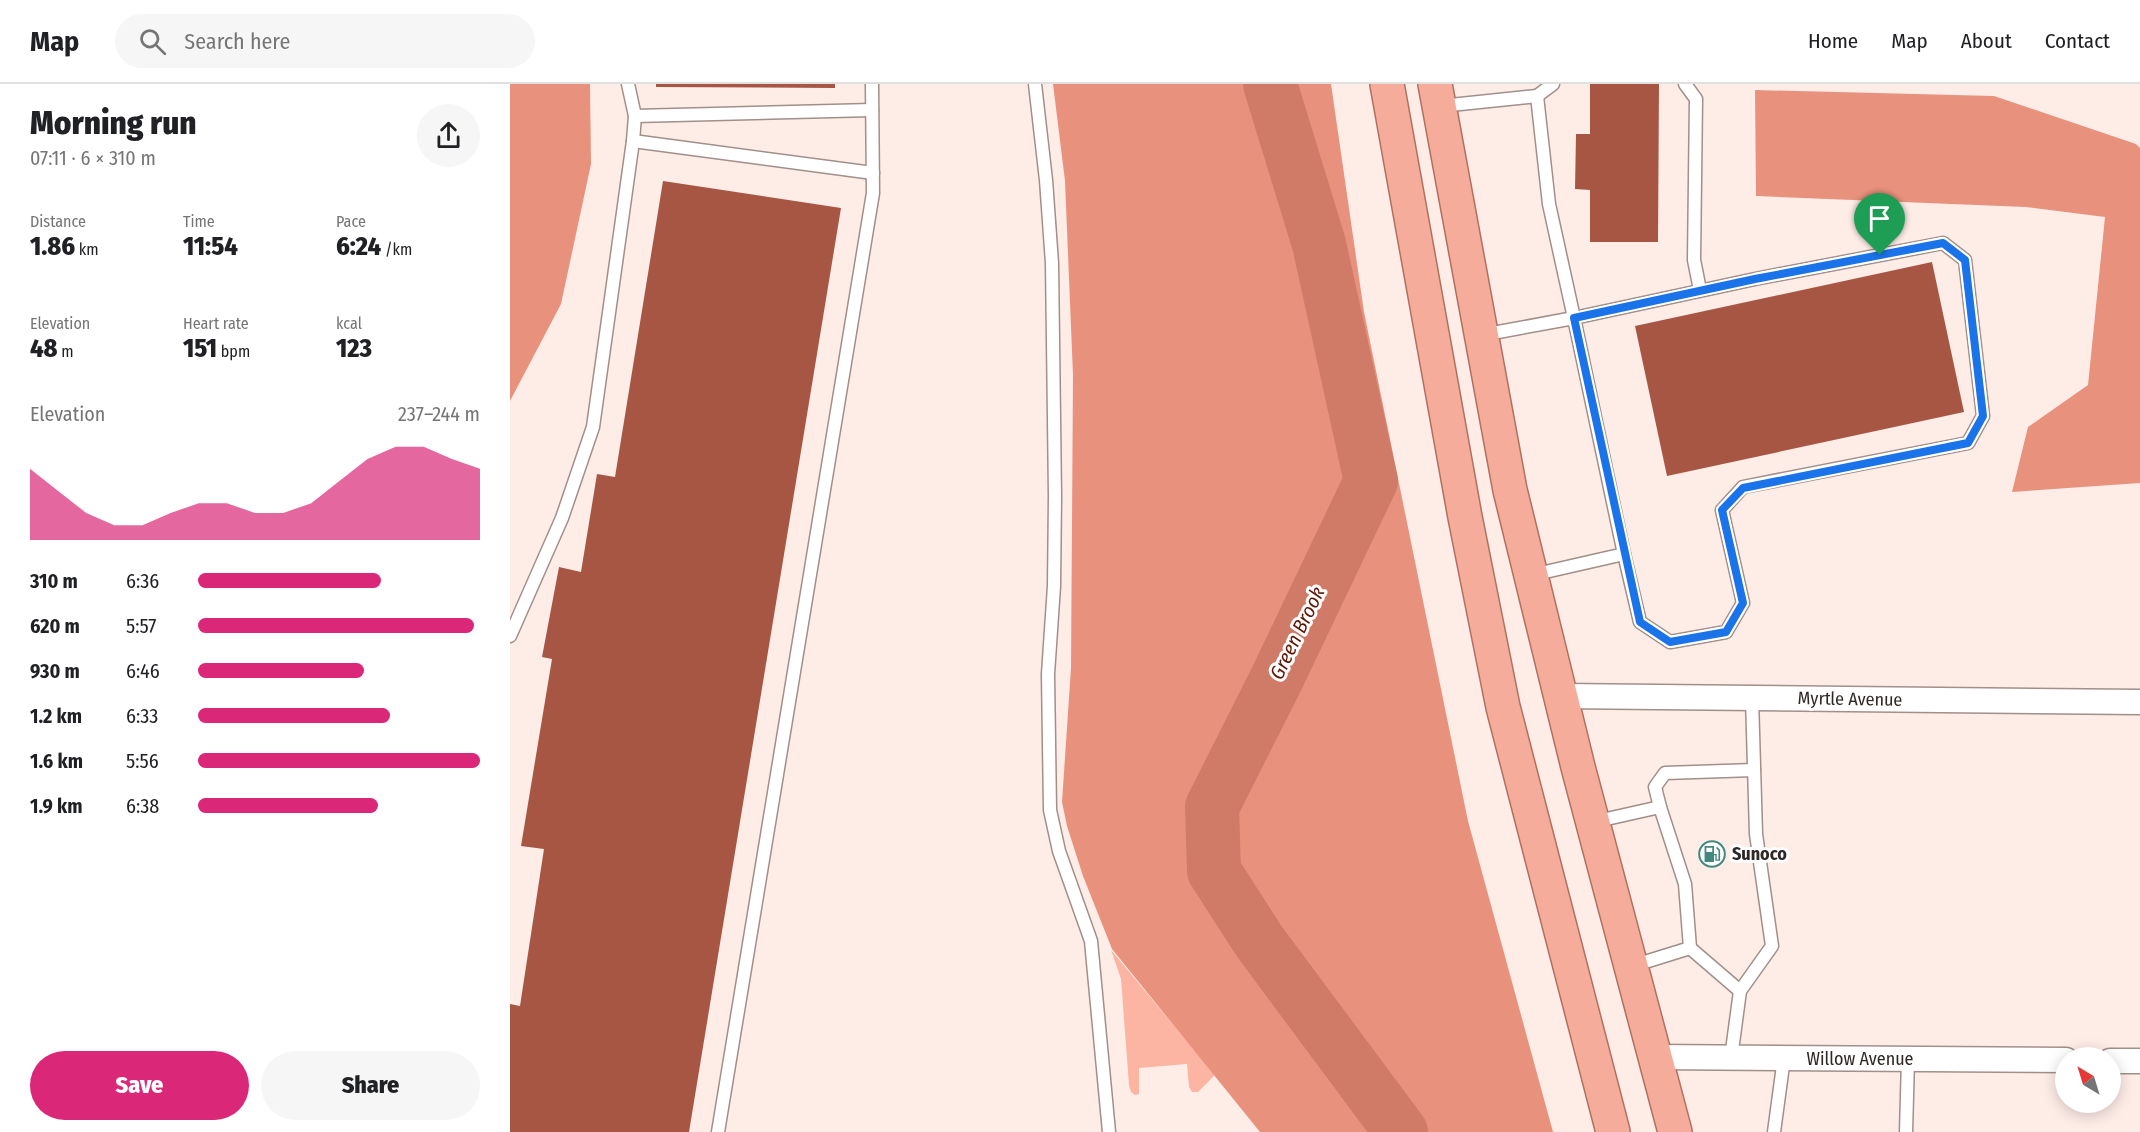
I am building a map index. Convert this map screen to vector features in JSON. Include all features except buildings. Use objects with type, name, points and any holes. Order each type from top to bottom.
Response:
[{"type":"highway","points":[[1387,84],[1465,517],[1503,707],[1613,1132]]},
{"type":"highway","points":[[1437,95],[1510,490],[1592,822],[1675,1132]]},
{"type":"street","name":"Myrtle Avenue","points":[[1561,696],[2140,702]]},
{"type":"street","name":"Willow Avenue","points":[[1655,1057],[2055,1060]]},
{"type":"street","points":[[2121,1061],[2140,1061]]},
{"type":"lane","points":[[510,636],[562,518],[593,427],[633,141],[634,116],[628,84]]},
{"type":"lane","points":[[718,1132],[871,205],[872,84]]},
{"type":"lane","points":[[1035,84],[1046,180],[1052,263],[1055,497],[1054,586],[1048,674],[1050,810],[1059,851],[1091,941],[1109,1132]]},
{"type":"lane","points":[[1437,95],[1537,96],[1553,84]]},
{"type":"lane","points":[[1685,84],[1696,99],[1694,260],[1700,290]]},
{"type":"lane","points":[[1481,335],[1574,318],[1700,290],[1943,243],[1965,260],[1983,416],[1968,443],[1743,488],[1722,510],[1743,603],[1726,632],[1670,642],[1640,622],[1624,554],[1574,318],[1549,204],[1537,96]]},
{"type":"lane","points":[[634,116],[872,110]]},
{"type":"lane","points":[[633,141],[873,173]]},
{"type":"lane","points":[[1531,576],[1624,554]]},
{"type":"lane","points":[[1731,1058],[1740,991],[1772,946],[1756,834],[1752,698]]},
{"type":"lane","points":[[1740,991],[1690,948],[1685,884],[1655,786],[1665,773],[1754,770]]},
{"type":"lane","points":[[1592,822],[1660,807]]},
{"type":"lane","points":[[1631,967],[1690,948]]},
{"type":"lane","points":[[1774,1132],[1784,1058]]},
{"type":"lane","points":[[1906,1132],[1908,1059]]},
{"type":"shaded area","points":[[510,84],[590,84],[591,164],[561,304],[510,401]]},
{"type":"shaded area","points":[[1053,84],[1331,84],[1364,312],[1468,821],[1553,1132],[1260,1132],[1112,949],[1083,876],[1062,802],[1071,668],[1073,375],[1065,181]]},
{"type":"shaded area","points":[[1755,90],[1994,96],[2136,144],[2140,148],[2140,483],[2012,492],[2028,427],[2088,385],[2105,217],[2026,207],[1756,196]]},
{"type":"shaded area","points":[[1111,950],[1215,1075],[1198,1092],[1192,1092],[1189,1087],[1187,1064],[1139,1068],[1139,1094],[1135,1095],[1131,1092],[1121,979]]},
{"type":"waterway","name":"Green Brook","points":[[1270,84],[1319,244],[1371,481],[1277,678],[1212,807],[1214,871],[1259,941],[1401,1132]]},
{"type":"place","name":"Sunoco","points":[[1712,854]]},
{"type":"route","points":[[1943,243],[1965,260],[1983,416],[1968,443],[1743,488],[1722,510],[1743,603],[1726,632],[1670,642],[1640,622],[1574,318],[1880,255],[1943,243]]}]
